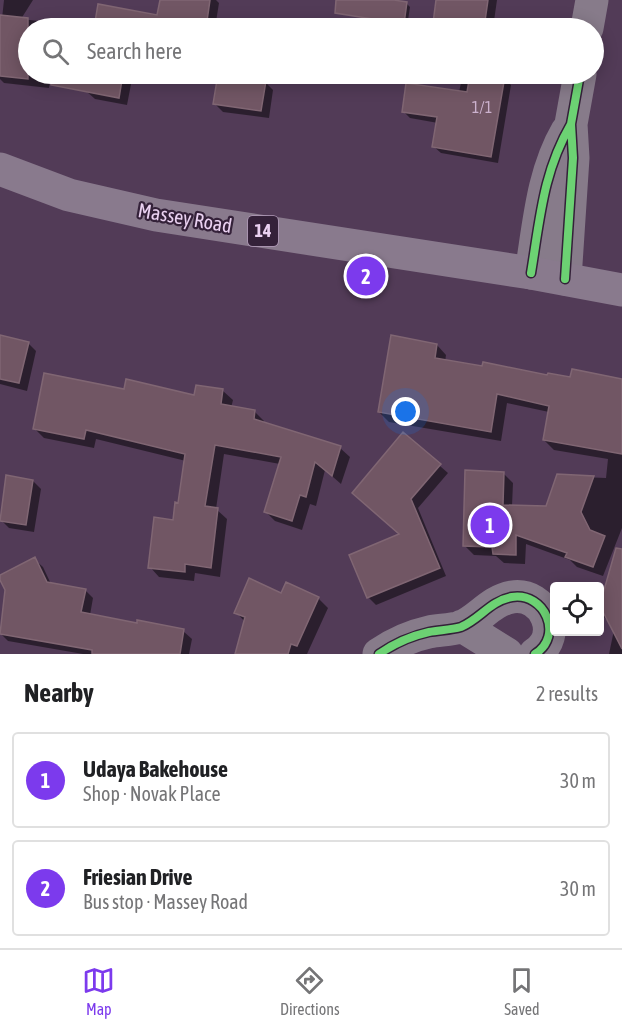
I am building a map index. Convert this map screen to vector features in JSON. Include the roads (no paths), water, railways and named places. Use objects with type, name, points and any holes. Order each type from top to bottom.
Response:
[{"type":"main road","name":"Massey Road","points":[[0,169],[69,195],[156,215],[531,273],[622,290]]},
{"type":"street","points":[[589,18],[592,0]]},
{"type":"street","points":[[565,279],[573,158],[571,124],[578,84]]},
{"type":"street","points":[[531,273],[547,179],[557,147],[571,124]]},
{"type":"street","points":[[379,654],[398,642],[427,632],[462,626],[497,601],[515,597],[527,598],[541,606],[550,621],[547,642],[541,651],[535,654]]},
{"type":"street","points":[[462,626],[507,654]]},
{"type":"place","name":"Friesian Drive","points":[[366,276]]},
{"type":"place","name":"Udaya Bakehouse","points":[[490,525]]}]
